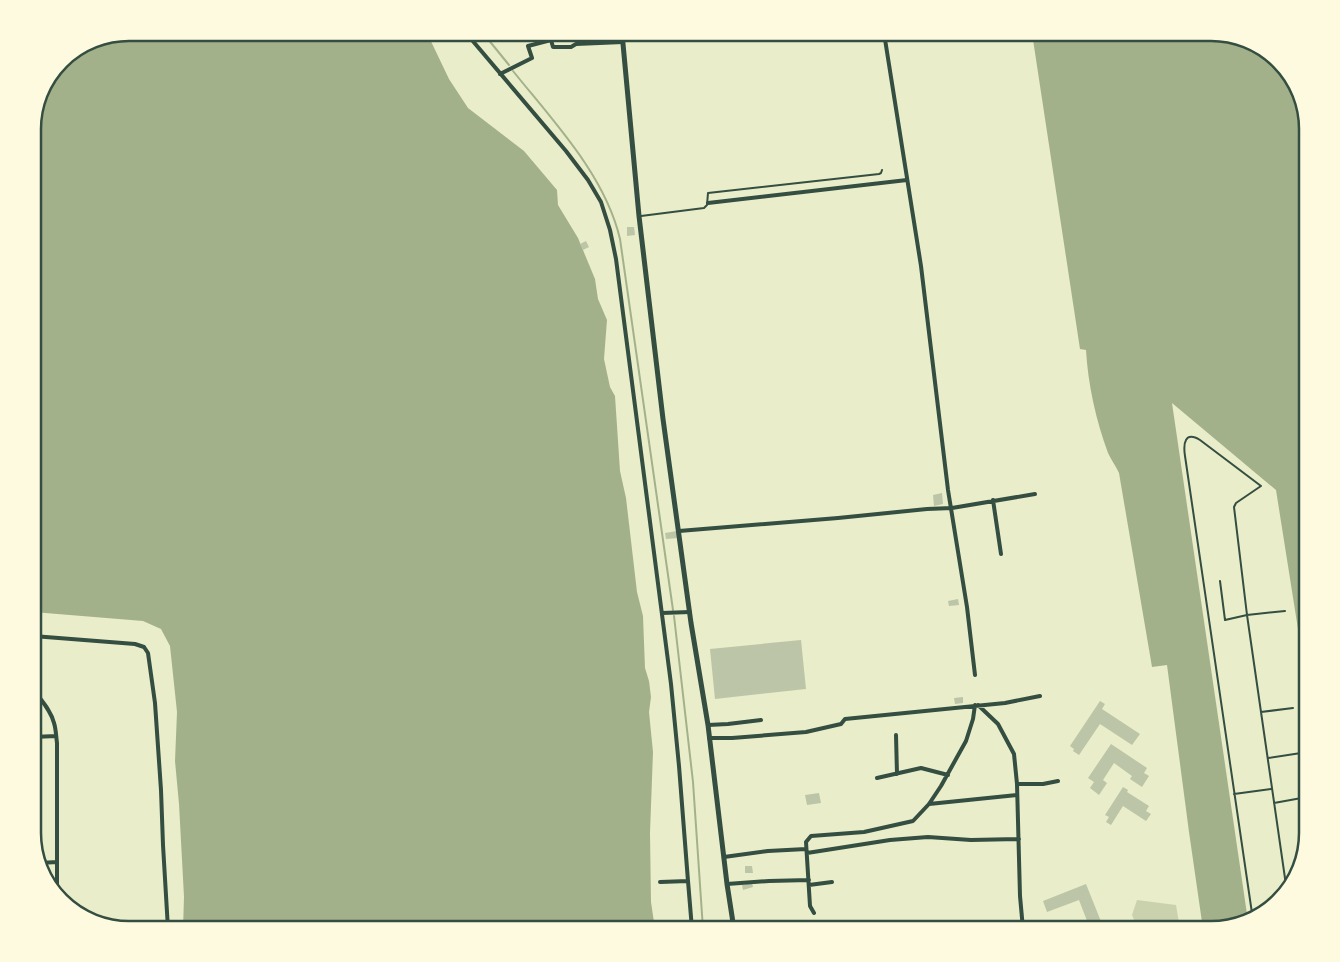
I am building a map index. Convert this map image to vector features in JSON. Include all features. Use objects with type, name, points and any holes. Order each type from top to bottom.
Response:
[{"type":"street","points":[[473,41],[588,180],[601,202],[610,230],[616,259],[671,684],[691,921]]},
{"type":"street","points":[[500,74],[532,58],[528,46],[547,41]]},
{"type":"street","points":[[551,41],[553,47],[623,42],[639,216],[663,419],[708,725],[733,921]]},
{"type":"street","points":[[885,41],[920,266],[948,490],[967,607],[975,675]]},
{"type":"street","points":[[708,203],[907,180]]},
{"type":"street","points":[[679,530],[872,515],[927,508],[952,508],[1035,494]]},
{"type":"street","points":[[993,500],[1001,554]]},
{"type":"street","points":[[662,613],[690,612]]},
{"type":"street","points":[[41,637],[135,644],[144,647],[148,653],[155,703],[167,921]]},
{"type":"street","points":[[709,738],[806,732],[841,724],[845,719],[1005,703],[1040,696]]},
{"type":"street","points":[[41,700],[49,710],[54,723],[57,743],[57,883]]},
{"type":"street","points":[[814,913],[810,906],[806,842],[811,836],[864,832],[913,821],[929,804],[948,775],[966,741],[977,705]]},
{"type":"street","points":[[977,705],[998,724],[1012,751],[1017,784],[1022,921]]},
{"type":"street","points":[[708,725],[761,720]]},
{"type":"street","points":[[896,735],[897,774]]},
{"type":"street","points":[[41,736],[56,736]]},
{"type":"street","points":[[877,778],[924,768],[948,775]]},
{"type":"street","points":[[1017,784],[1043,784],[1058,781]]},
{"type":"street","points":[[929,804],[1017,795]]},
{"type":"street","points":[[724,856],[768,851],[806,851],[928,837],[971,840],[1019,839]]},
{"type":"street","points":[[47,863],[57,862]]},
{"type":"street","points":[[660,882],[688,881]]},
{"type":"street","points":[[727,884],[769,881],[832,882]]},
{"type":"lane","points":[[639,216],[704,208],[708,203],[708,194],[879,174],[882,170]]},
{"type":"lane","points":[[1252,911],[1185,456],[1184,444],[1189,437],[1194,436],[1200,440],[1261,486],[1236,503],[1234,507],[1247,615],[1285,880]]},
{"type":"lane","points":[[1220,581],[1226,620],[1247,615],[1285,611]]},
{"type":"lane","points":[[1261,712],[1293,708]]},
{"type":"lane","points":[[1268,758],[1299,754]]},
{"type":"lane","points":[[1234,794],[1272,789]]},
{"type":"lane","points":[[1274,802],[1299,798]]},
{"type":"shaded area","points":[[123,41],[431,41],[449,79],[468,108],[524,151],[557,190],[558,205],[578,238],[595,279],[598,299],[607,320],[604,359],[610,387],[615,396],[620,471],[626,498],[637,592],[643,616],[645,668],[651,697],[649,712],[653,752],[650,833],[651,902],[654,921],[183,921],[184,897],[175,761],[177,712],[170,646],[161,629],[143,621],[41,613],[41,123],[44,106],[53,85],[63,71],[80,56],[106,44]]},
{"type":"shaded area","points":[[1033,41],[1217,41],[1250,50],[1264,59],[1284,80],[1294,101],[1299,129],[1299,635],[1276,490],[1172,403],[1247,913],[1234,918],[1202,921],[1167,665],[1152,667],[1119,473],[1108,453],[1096,415],[1086,350],[1080,349]]},
{"type":"shaded area","points":[[1137,900],[1176,905],[1179,921],[1135,921],[1132,915]]},
{"type":"building","points":[[627,227],[634,227],[635,235],[627,236]]},
{"type":"building","points":[[586,241],[589,247],[583,250],[580,244]]},
{"type":"building","points":[[942,493],[943,504],[934,506],[933,495]]},
{"type":"building","points":[[677,531],[678,538],[666,539],[665,533]]},
{"type":"building","points":[[958,599],[959,605],[949,606],[948,601]]},
{"type":"building","points":[[801,640],[806,689],[715,699],[710,649]]},
{"type":"building","points":[[963,697],[963,703],[955,704],[954,698]]},
{"type":"building","points":[[1100,701],[1105,704],[1102,709],[1140,734],[1132,745],[1100,724],[1079,755],[1070,746]]},
{"type":"building","points":[[1111,744],[1147,768],[1144,773],[1149,776],[1142,787],[1130,779],[1132,776],[1114,763],[1103,780],[1107,783],[1099,795],[1090,788],[1094,782],[1088,778]]},
{"type":"building","points":[[1123,787],[1128,790],[1127,792],[1149,806],[1146,811],[1151,814],[1146,821],[1123,806],[1111,825],[1106,822],[1109,817],[1105,815]]},
{"type":"building","points":[[819,793],[821,803],[807,805],[805,795]]},
{"type":"building","points":[[745,866],[752,866],[753,873],[745,873]]},
{"type":"building","points":[[752,883],[753,887],[743,890],[742,885]]},
{"type":"building","points":[[1086,884],[1101,921],[1087,921],[1079,900],[1047,912],[1043,901]]},
{"type":"waterway","points":[[490,41],[509,65]]},
{"type":"waterway","points":[[513,71],[576,150],[603,193],[613,215],[620,239],[673,610]]},
{"type":"waterway","points":[[674,616],[693,782],[702,921]]}]
